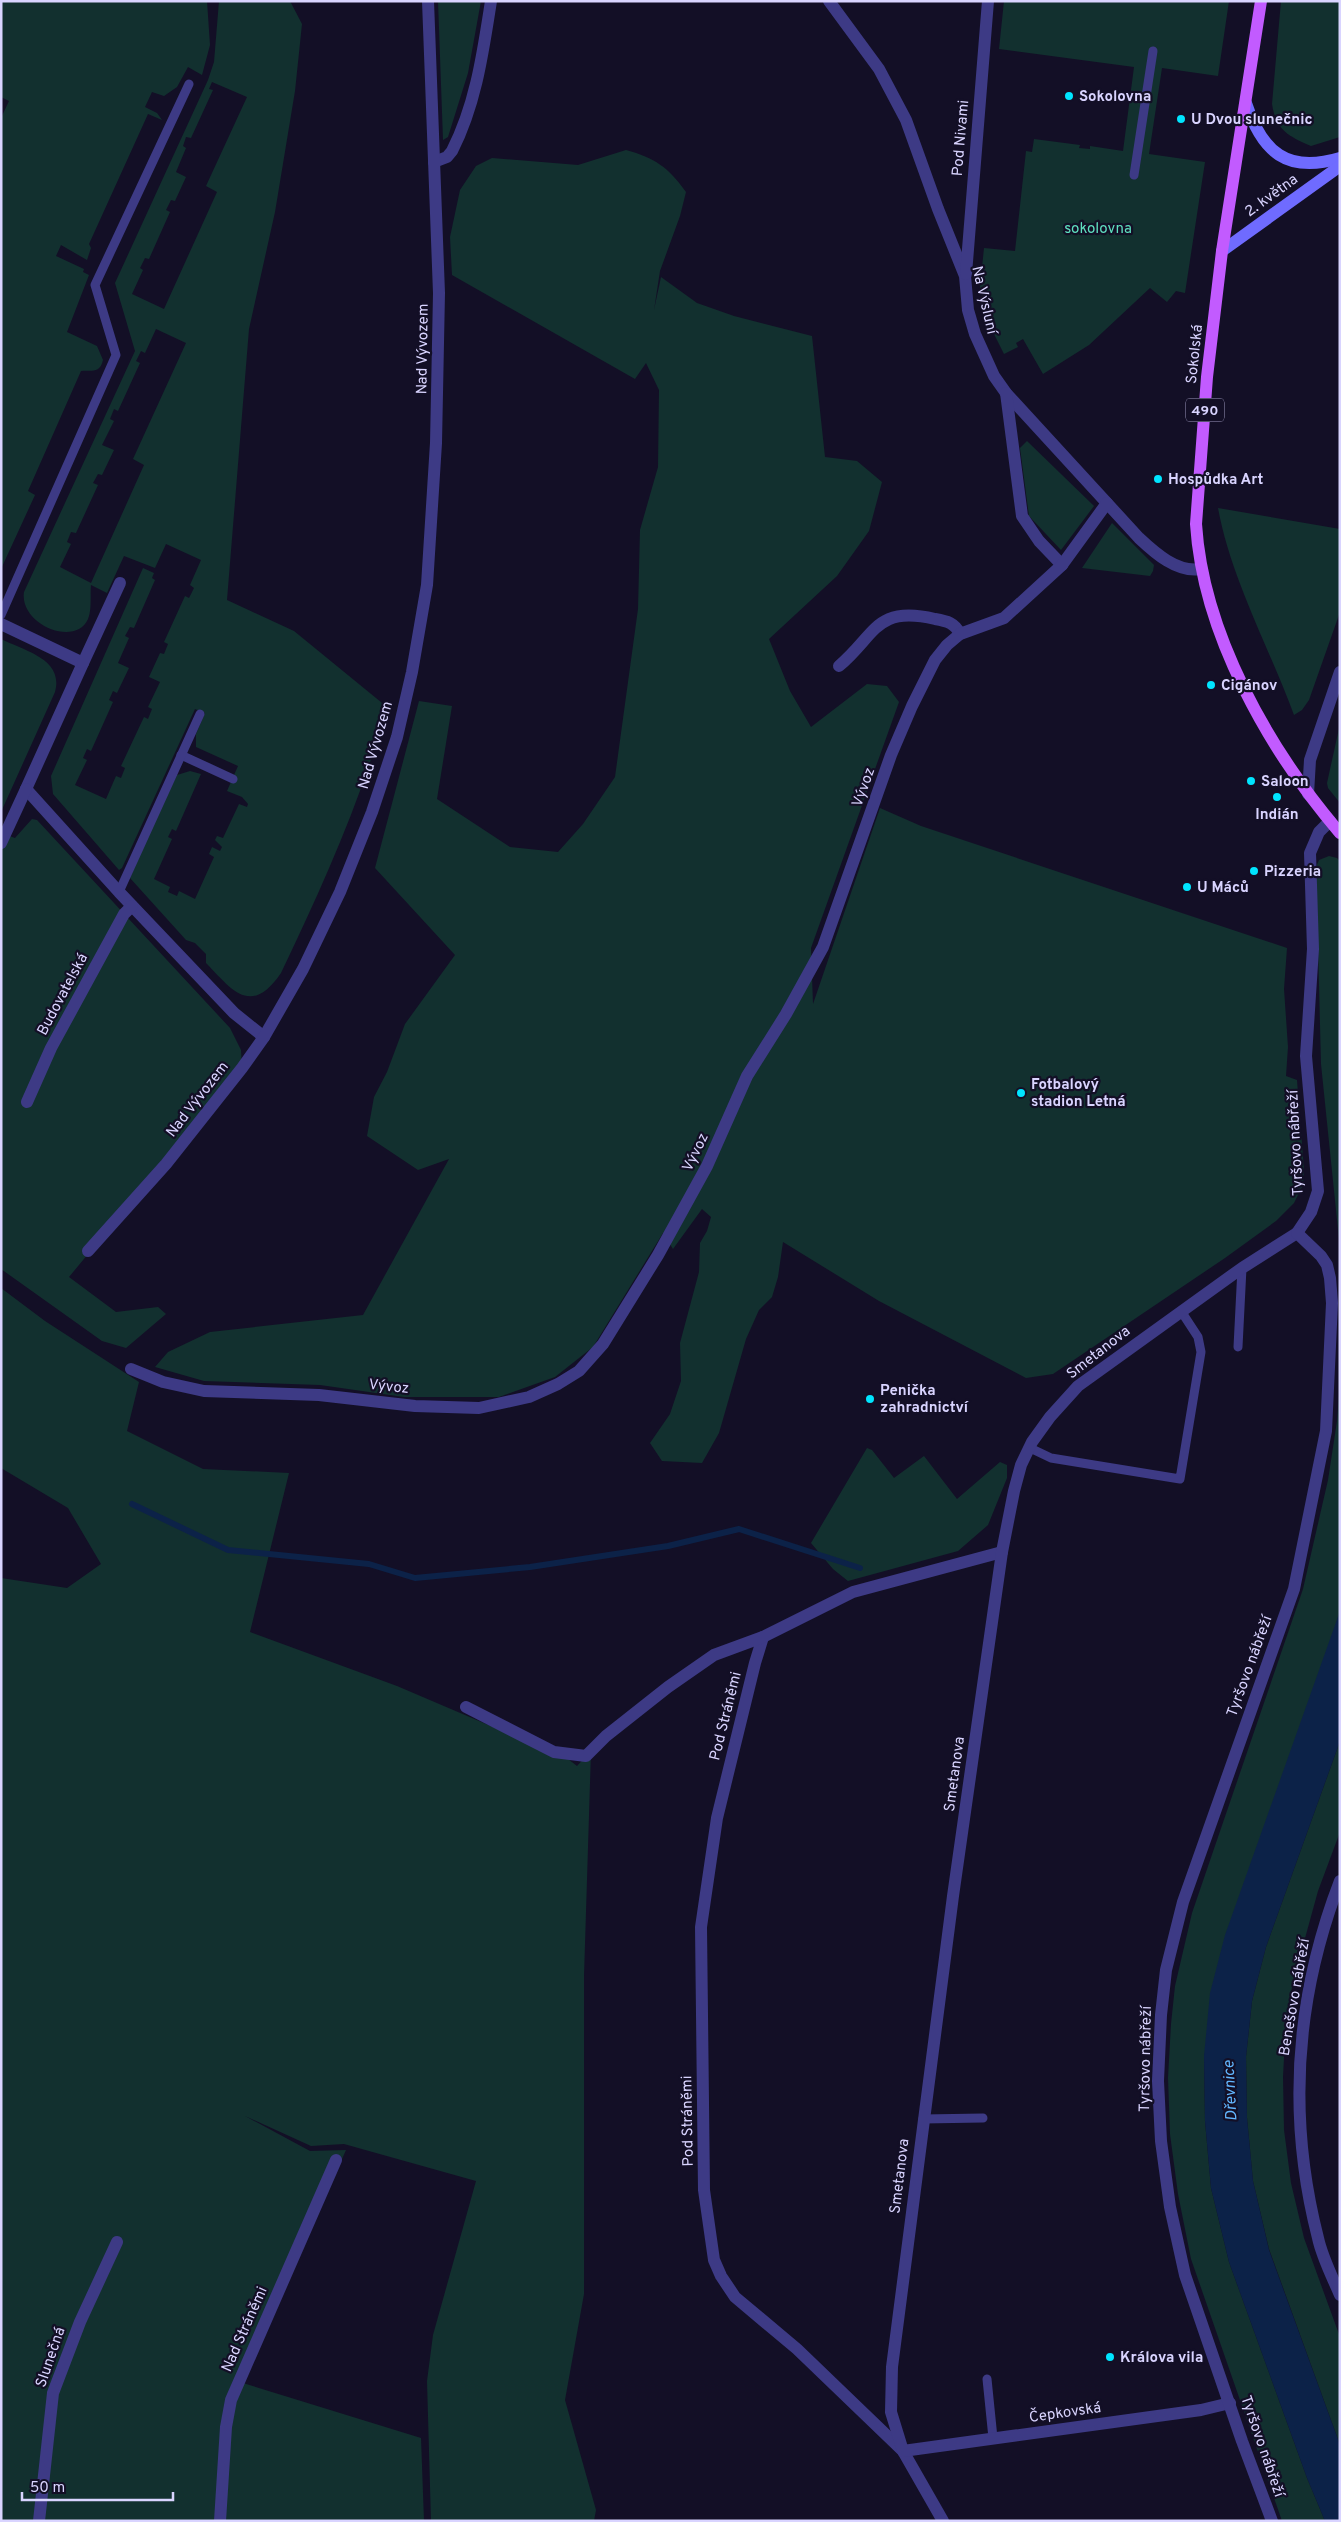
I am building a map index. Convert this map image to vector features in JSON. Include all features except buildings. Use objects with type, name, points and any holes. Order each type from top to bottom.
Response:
[{"type":"main road","name":"Sokolská","points":[[1261,1],[1222,251],[1207,377],[1196,524],[1201,569],[1222,637],[1241,681],[1274,741],[1308,794],[1335,828]]},
{"type":"street","name":"Nad Vývozem","points":[[88,1252],[166,1164],[242,1068],[264,1037],[303,969],[340,892],[372,812],[397,737],[412,672],[427,585],[436,443],[439,293],[428,1]]},
{"type":"street","points":[[434,162],[447,157],[452,151],[471,102],[479,77],[491,1]]},
{"type":"street","name":"Na Výsluní","points":[[829,1],[879,69],[896,101],[965,276],[968,310],[975,334],[994,376],[1006,393],[1139,538],[1162,557],[1183,567],[1201,569]]},
{"type":"street","name":"Pod Nivami","points":[[965,276],[988,1]]},
{"type":"street","points":[[1246,103],[1262,140],[1284,158],[1302,164],[1340,158]]},
{"type":"street","name":"2. května","points":[[1222,251],[1340,166]]},
{"type":"street","points":[[1006,393],[1022,516],[1039,541],[1062,565]]},
{"type":"street","name":"Vývoz","points":[[131,1369],[163,1382],[204,1391],[319,1395],[415,1406],[479,1408],[529,1397],[558,1384],[579,1371],[603,1344],[658,1255],[708,1166],[746,1076],[786,1014],[823,946],[891,755],[912,706],[935,660],[947,645],[960,634],[1004,618],[1062,565],[1107,504]]},
{"type":"street","points":[[1,843],[120,583]]},
{"type":"street","points":[[839,666],[864,638],[881,623],[894,617],[920,615],[945,621],[953,624],[960,634]]},
{"type":"street","points":[[1,624],[83,663]]},
{"type":"street","points":[[1308,794],[1310,760],[1340,672]]},
{"type":"street","points":[[26,789],[132,906],[234,1013],[264,1037]]},
{"type":"street","name":"Tyršovo nábřeží","points":[[1272,2521],[1242,2441],[1185,2275],[1170,2206],[1161,2140],[1158,2081],[1161,2016],[1166,1970],[1182,1902],[1294,1588],[1326,1431],[1332,1303],[1330,1278],[1327,1265],[1321,1256],[1297,1233],[1311,1212],[1318,1191],[1306,1056],[1313,949],[1310,853],[1319,832],[1335,828]]},
{"type":"street","name":"Budovatelská","points":[[27,1102],[51,1048],[124,914],[132,906]]},
{"type":"street","name":"Smetanova","points":[[903,2451],[892,2412],[892,2367],[923,2119],[1002,1552],[1021,1465],[1050,1417],[1078,1386],[1242,1268],[1297,1233]]},
{"type":"street","name":"Pod Stráněmi","points":[[466,1707],[554,1752],[586,1756],[606,1736],[668,1686],[714,1655],[763,1637],[853,1592],[1002,1552]]},
{"type":"street","name":"Pod Stráněmi","points":[[763,1637],[718,1818],[701,1927],[704,2190],[707,2224],[714,2260],[735,2296],[797,2349],[903,2451],[943,2521]]},
{"type":"street","name":"Benešovo nábřeží","points":[[1340,1882],[1324,1924],[1310,1984],[1299,2056],[1298,2116],[1304,2174],[1318,2240],[1340,2295]]},
{"type":"street","name":"Nad Stráněmi","points":[[220,2521],[226,2427],[232,2400],[336,2160]]},
{"type":"street","name":"Slunečná","points":[[39,2521],[54,2393],[80,2322],[118,2242]]},
{"type":"street","name":"Čepkovská","points":[[903,2451],[1201,2410],[1230,2403]]},
{"type":"lane","points":[[1134,174],[1153,51]]},
{"type":"lane","points":[[1,615],[116,355],[95,285],[189,84]]},
{"type":"lane","points":[[119,892],[200,714]]},
{"type":"lane","points":[[181,756],[233,779]]},
{"type":"lane","points":[[1238,1346],[1242,1268]]},
{"type":"lane","points":[[1030,1448],[1051,1458],[1180,1480],[1201,1352],[1198,1337],[1181,1312]]},
{"type":"lane","points":[[923,2119],[983,2118]]},
{"type":"lane","points":[[987,2379],[993,2438]]},
{"type":"green space","points":[[1,1],[207,1],[210,45],[202,75],[188,67],[177,87],[164,96],[152,92],[145,107],[157,113],[162,120],[148,114],[89,244],[91,248],[87,260],[61,245],[56,256],[84,269],[83,272],[89,275],[67,332],[97,346],[103,360],[97,369],[81,371],[28,491],[35,495],[1,569],[1,118],[9,101],[1,97]]},
{"type":"green space","points":[[219,1],[290,1],[302,24],[295,91],[275,212],[249,329],[227,600],[294,631],[387,707],[377,742],[353,809],[297,940],[281,973],[260,994],[251,996],[242,995],[224,982],[206,963],[206,954],[195,943],[186,940],[130,878],[177,775],[190,771],[201,774],[176,831],[172,829],[168,837],[172,839],[154,879],[170,887],[168,892],[177,896],[179,891],[195,899],[214,857],[209,854],[212,847],[220,851],[222,847],[215,840],[217,836],[223,838],[239,804],[247,807],[248,804],[242,797],[227,791],[238,766],[196,747],[196,734],[205,713],[195,709],[122,868],[119,870],[53,794],[51,776],[143,568],[154,573],[152,578],[155,580],[134,628],[130,627],[125,636],[129,638],[118,663],[129,668],[117,693],[113,691],[109,700],[113,702],[91,751],[87,749],[83,758],[87,760],[75,785],[106,799],[116,776],[121,778],[125,768],[121,766],[144,717],[148,719],[152,709],[148,707],[160,682],[149,677],[160,653],[164,654],[168,644],[164,642],[185,596],[189,598],[194,588],[190,585],[201,560],[166,544],[155,568],[124,556],[107,593],[91,585],[88,619],[81,627],[72,632],[61,632],[39,622],[30,614],[25,604],[24,592],[135,351],[115,283],[208,80],[214,62]],"holes":[[[212,82],[247,97],[206,186],[217,192],[164,309],[132,294],[143,270],[140,268],[145,258],[149,259],[170,212],[166,210],[171,200],[175,201],[186,177],[176,172],[186,148],[183,146],[186,137],[191,138],[213,90],[209,89]],[[156,329],[186,343],[133,459],[144,465],[91,583],[60,567],[71,544],[67,542],[71,532],[76,533],[98,485],[93,483],[98,474],[102,475],[114,450],[102,445],[114,421],[110,419],[114,409],[118,411],[140,363],[136,361],[141,351],[145,353]]]},
{"type":"green space","points":[[438,1],[481,1],[468,73],[448,137],[443,140]]},
{"type":"green space","name":"sokolovna","points":[[1004,1],[1229,1],[1218,76],[1162,68],[1149,154],[1205,162],[1185,293],[1176,291],[1167,302],[1150,288],[1089,345],[1043,374],[1023,339],[1016,343],[1018,347],[1004,354],[986,318],[980,287],[984,248],[1015,251],[1026,151],[1032,152],[1034,139],[1080,145],[1079,148],[1090,149],[1090,146],[1123,151],[1134,67],[999,49]]},
{"type":"green space","points":[[1281,1],[1340,1],[1340,137],[1311,146],[1284,131],[1277,120],[1272,104]]},
{"type":"green space","points":[[626,150],[653,160],[667,170],[686,192],[680,216],[660,271],[654,310],[661,277],[697,303],[734,316],[812,336],[825,457],[857,461],[882,482],[869,531],[837,576],[769,639],[790,691],[811,727],[867,684],[887,686],[899,702],[811,948],[813,1004],[880,808],[921,826],[1287,948],[1284,989],[1288,1047],[1286,1076],[1297,1080],[1304,1170],[1303,1185],[1294,1203],[1276,1221],[1225,1258],[1053,1374],[1026,1378],[879,1301],[783,1242],[778,1277],[772,1297],[759,1310],[746,1339],[719,1433],[702,1463],[662,1461],[650,1443],[670,1414],[681,1381],[680,1343],[699,1272],[700,1243],[707,1231],[711,1217],[702,1209],[673,1249],[663,1233],[593,1347],[555,1377],[499,1397],[404,1397],[320,1385],[204,1381],[155,1367],[168,1352],[210,1332],[363,1315],[449,1159],[418,1170],[367,1136],[374,1097],[387,1072],[405,1024],[455,955],[375,868],[419,701],[452,706],[437,799],[510,847],[558,852],[583,824],[615,777],[638,609],[640,530],[658,467],[659,390],[646,363],[635,379],[452,275],[450,237],[460,190],[476,166],[492,158],[578,165]]},
{"type":"green space","points":[[1027,441],[1094,506],[1061,550],[1029,516],[1020,448]]},
{"type":"green space","points":[[1218,508],[1340,529],[1340,612],[1309,700],[1302,710],[1294,715],[1241,587],[1224,534]]},
{"type":"green space","points":[[1112,523],[1154,565],[1150,576],[1082,568]]},
{"type":"green space","points":[[1,639],[31,652],[48,664],[54,671],[56,681],[55,692],[1,812]]},
{"type":"green space","points":[[1340,724],[1340,803],[1328,788],[1327,783]]},
{"type":"green space","points":[[32,819],[37,820],[230,1028],[241,1050],[242,1068],[69,1277],[116,1312],[158,1307],[166,1314],[126,1348],[102,1341],[1,1269],[1,833],[15,838]]},
{"type":"green space","points":[[1329,856],[1340,861],[1340,1249],[1321,1064],[1316,867],[1319,860]]},
{"type":"green space","points":[[1,1288],[45,1321],[139,1382],[127,1431],[203,1469],[289,1473],[250,1632],[397,1686],[568,1759],[577,1766],[591,1751],[584,1976],[584,2294],[565,2400],[596,2510],[594,2521],[431,2521],[427,2381],[433,2335],[476,2181],[344,2144],[311,2146],[245,2116],[310,2151],[346,2150],[243,2383],[421,2438],[424,2521],[1,2521],[1,1578],[67,1588],[101,1564],[68,1508],[1,1468]]},
{"type":"green space","points":[[1340,1381],[1340,1611],[1204,2056],[1205,2121],[1211,2188],[1229,2262],[1307,2478],[1325,2521],[1282,2521],[1191,2259],[1178,2194],[1170,2134],[1168,2078],[1175,1986],[1192,1913],[1303,1589],[1328,1480],[1337,1421]]},
{"type":"green space","points":[[867,1448],[872,1450],[894,1478],[924,1456],[957,1499],[1000,1462],[1007,1465],[1007,1478],[988,1525],[958,1551],[848,1581],[833,1569],[811,1543]]},
{"type":"green space","points":[[1340,1741],[1340,1832],[1318,1891],[1293,1982],[1286,2020],[1283,2077],[1284,2130],[1291,2183],[1304,2238],[1340,2337],[1340,2445],[1269,2249],[1253,2181],[1247,2118],[1246,2057],[1252,2001],[1266,1947]]},
{"type":"water","name":"Dřevnice","points":[[1340,1611],[1340,1741],[1266,1947],[1252,2001],[1246,2057],[1247,2118],[1253,2181],[1269,2250],[1340,2445],[1340,2521],[1325,2521],[1307,2478],[1229,2262],[1211,2188],[1205,2121],[1204,2056],[1210,1993],[1225,1935]]},
{"type":"waterway","points":[[132,1504],[228,1550],[369,1564],[415,1578],[530,1567],[668,1546],[739,1529],[860,1568]]},
{"type":"place","name":"Sokolovna","points":[[1069,96]]},
{"type":"place","name":"U Dvou slunečnic","points":[[1181,119]]},
{"type":"place","name":"Hospůdka Art","points":[[1158,479]]},
{"type":"place","name":"Cigánov","points":[[1211,685]]},
{"type":"place","name":"Saloon","points":[[1251,781]]},
{"type":"place","name":"Indián","points":[[1277,797]]},
{"type":"place","name":"Pizzeria","points":[[1254,871]]},
{"type":"place","name":"U Máců","points":[[1187,887]]},
{"type":"place","name":"Fotbalový stadion Letná","points":[[1021,1093]]},
{"type":"place","name":"Penička zahradnictví","points":[[870,1399]]},
{"type":"place","name":"Králova vila","points":[[1110,2357]]}]
